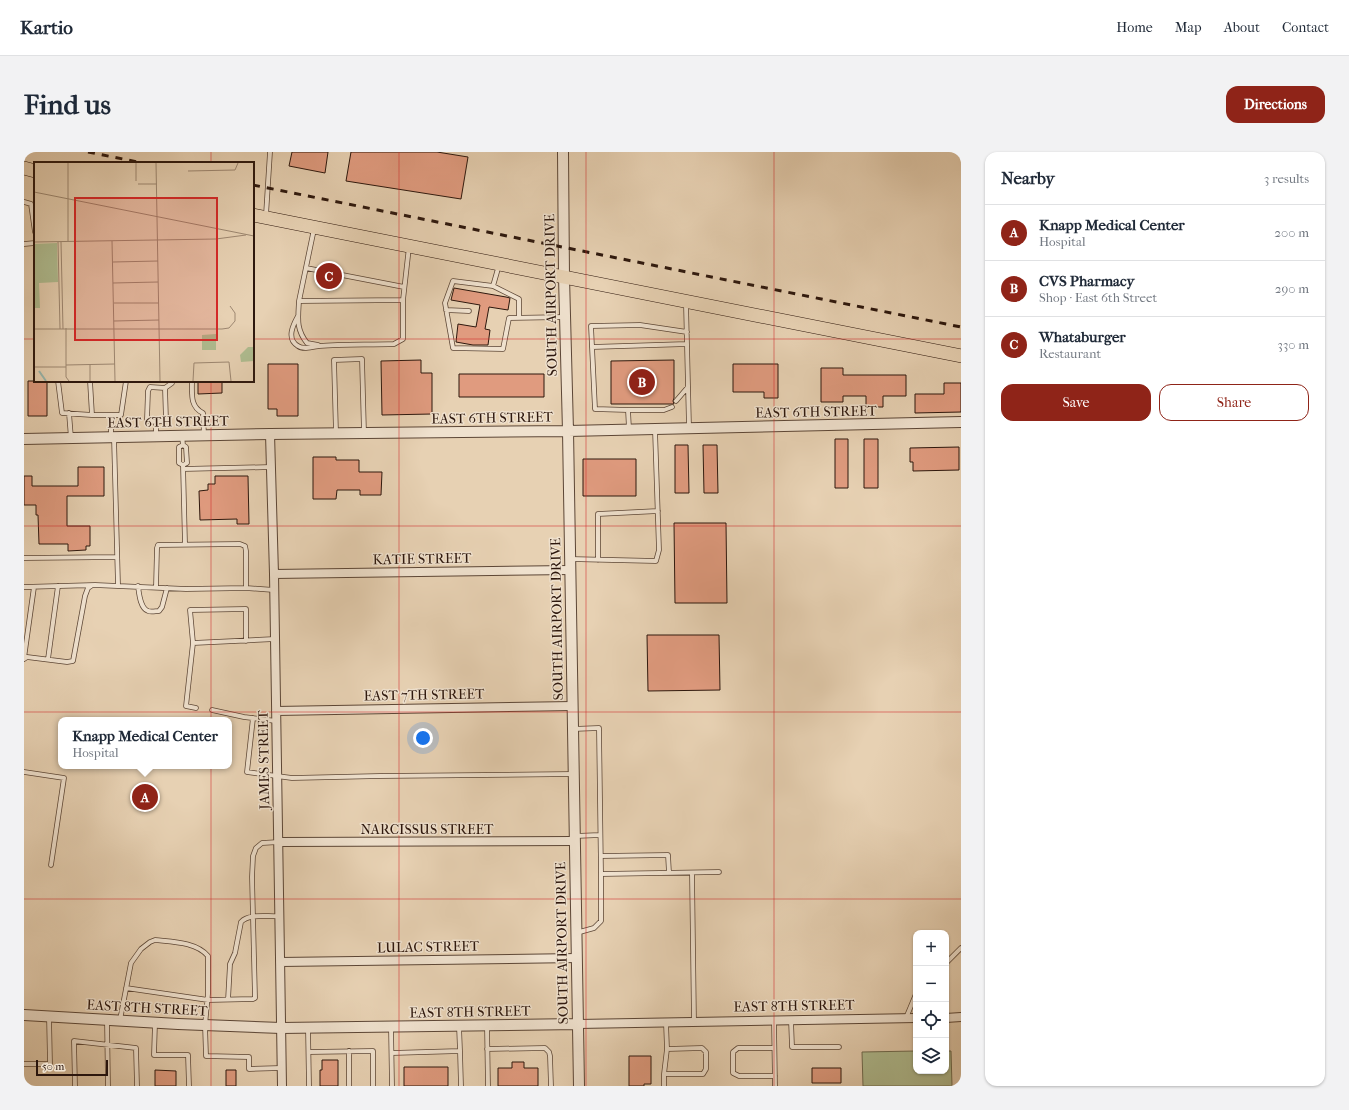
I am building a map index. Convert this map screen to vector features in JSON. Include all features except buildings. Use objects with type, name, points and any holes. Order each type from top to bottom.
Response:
[{"type":"main road","points":[[24,168],[34,170]]},
{"type":"main road","points":[[259,216],[961,356]]},
{"type":"street","name":"SOUTH AIRPORT DRIVE","points":[[563,152],[579,1086]]},
{"type":"street","name":"EAST 6TH STREET","points":[[24,439],[156,436],[183,440],[204,436],[270,434],[629,430],[961,422]]},
{"type":"street","name":"JAMES STREET","points":[[270,434],[275,590],[282,1086]]},
{"type":"street","name":"KATIE STREET","points":[[274,574],[570,570]]},
{"type":"street","name":"EAST 7TH STREET","points":[[276,711],[573,706]]},
{"type":"street","name":"NARCISSUS STREET","points":[[279,842],[575,839]]},
{"type":"street","name":"LULAC STREET","points":[[280,962],[577,958]]},
{"type":"street","name":"EAST 8TH STREET","points":[[24,1015],[155,1023],[281,1028],[913,1018]]},
{"type":"street","points":[[949,1018],[961,1017]]},
{"type":"lane","points":[[259,216],[270,152]]},
{"type":"lane","points":[[24,202],[31,204],[34,225]]},
{"type":"lane","points":[[315,227],[298,301],[298,316],[300,333],[307,343],[323,346]]},
{"type":"lane","points":[[24,244],[34,243]]},
{"type":"lane","points":[[298,316],[292,328],[292,340],[298,347],[305,348],[394,344],[403,339],[402,300],[409,246]]},
{"type":"lane","points":[[493,286],[499,264]]},
{"type":"lane","points":[[306,268],[404,287]]},
{"type":"lane","points":[[519,318],[519,299],[493,286],[453,281],[445,303],[453,348],[503,349],[509,318],[519,318],[565,317]]},
{"type":"lane","points":[[298,301],[402,300]]},
{"type":"lane","points":[[686,301],[689,428]]},
{"type":"lane","points":[[446,310],[470,311]]},
{"type":"lane","points":[[672,407],[664,410],[595,410],[591,326],[640,325],[687,332]]},
{"type":"lane","points":[[592,347],[687,344]]},
{"type":"lane","points":[[336,433],[334,360],[362,359],[364,433]]},
{"type":"lane","points":[[58,382],[62,413],[92,415],[121,415],[126,382]]},
{"type":"lane","points":[[90,382],[92,415]]},
{"type":"lane","points":[[165,388],[166,420],[156,422],[148,421],[148,392],[150,388],[165,388],[172,382]]},
{"type":"lane","points":[[192,382],[192,400],[194,407],[203,413],[204,436]]},
{"type":"lane","points":[[676,401],[688,387]]},
{"type":"lane","points":[[628,410],[629,430]]},
{"type":"lane","points":[[69,413],[71,438]]},
{"type":"lane","points":[[111,415],[118,585]]},
{"type":"lane","points":[[156,422],[156,436]]},
{"type":"lane","points":[[570,559],[656,561],[659,550],[655,429]]},
{"type":"lane","points":[[183,440],[179,447],[179,463],[183,467],[271,467]]},
{"type":"lane","points":[[183,440],[186,447],[186,463],[183,467],[185,544]]},
{"type":"lane","points":[[598,560],[598,514],[658,511]]},
{"type":"lane","points":[[156,587],[156,548],[158,545],[240,544],[245,546],[246,551],[246,588]]},
{"type":"lane","points":[[24,558],[117,557]]},
{"type":"lane","points":[[24,587],[118,585],[167,588],[246,588],[275,590]]},
{"type":"lane","points":[[48,659],[58,586]]},
{"type":"lane","points":[[34,587],[24,658],[27,657],[70,662],[74,658],[85,596],[88,588],[92,586]]},
{"type":"lane","points":[[138,586],[144,608],[153,612],[159,611],[162,607],[167,588]]},
{"type":"lane","points":[[196,708],[186,706],[193,642],[190,610],[246,609],[246,641]]},
{"type":"lane","points":[[193,642],[275,639]]},
{"type":"lane","points":[[212,710],[276,721]]},
{"type":"lane","points":[[253,718],[247,772],[292,778],[574,774]]},
{"type":"lane","points":[[573,729],[598,728],[601,856],[601,921],[594,928],[576,933]]},
{"type":"lane","points":[[24,772],[64,778],[51,865]]},
{"type":"lane","points":[[575,839],[600,835]]},
{"type":"lane","points":[[126,988],[208,1000],[255,998],[252,877],[253,856],[256,848],[262,843],[279,842]]},
{"type":"lane","points":[[601,856],[668,855],[668,873]]},
{"type":"lane","points":[[601,874],[719,872]]},
{"type":"lane","points":[[692,873],[694,1022]]},
{"type":"lane","points":[[228,1000],[230,964],[235,952],[241,922],[243,919],[253,917],[280,916]]},
{"type":"lane","points":[[120,1021],[131,963],[141,949],[155,940],[186,944],[204,951],[208,956],[208,1000],[205,1025],[206,1056],[249,1056],[249,1069],[282,1068]]},
{"type":"lane","points":[[949,960],[961,948]]},
{"type":"lane","points":[[906,1018],[913,1001]]},
{"type":"lane","points":[[24,1064],[50,1064],[49,1016]]},
{"type":"lane","points":[[107,1020],[108,1086]]},
{"type":"lane","points":[[792,1020],[792,1047],[839,1047]]},
{"type":"lane","points":[[774,1021],[775,1086]]},
{"type":"lane","points":[[155,1023],[154,1055],[188,1055],[188,1086]]},
{"type":"lane","points":[[664,1086],[667,1049],[666,1023]]},
{"type":"lane","points":[[487,1025],[488,1086]]},
{"type":"lane","points":[[459,1026],[461,1086]]},
{"type":"lane","points":[[391,1027],[392,1086]]},
{"type":"lane","points":[[308,1028],[309,1086]]},
{"type":"lane","points":[[75,1086],[74,1041],[136,1048],[137,1086]]},
{"type":"lane","points":[[487,1049],[545,1048],[549,1052],[550,1056],[551,1086]]},
{"type":"lane","points":[[664,1074],[703,1074],[706,1069],[706,1052],[702,1048],[667,1049]]},
{"type":"lane","points":[[774,1048],[738,1048],[733,1052],[733,1073],[739,1076],[775,1076]]},
{"type":"lane","points":[[348,1086],[349,1051]]},
{"type":"lane","points":[[308,1052],[373,1051],[373,1086]]},
{"type":"lane","points":[[392,1052],[460,1051]]},
{"type":"green space","points":[[913,1051],[913,1074],[949,1074],[949,1051],[951,1051],[952,1086],[863,1086],[862,1052]]},
{"type":"railway","points":[[88,152],[138,162]]},
{"type":"railway","points":[[254,185],[961,327]]},
{"type":"place","name":"Whataburger","points":[[329,276]]},
{"type":"place","name":"CVS Pharmacy","points":[[642,382]]},
{"type":"place","name":"Knapp Medical Center","points":[[145,797]]}]
